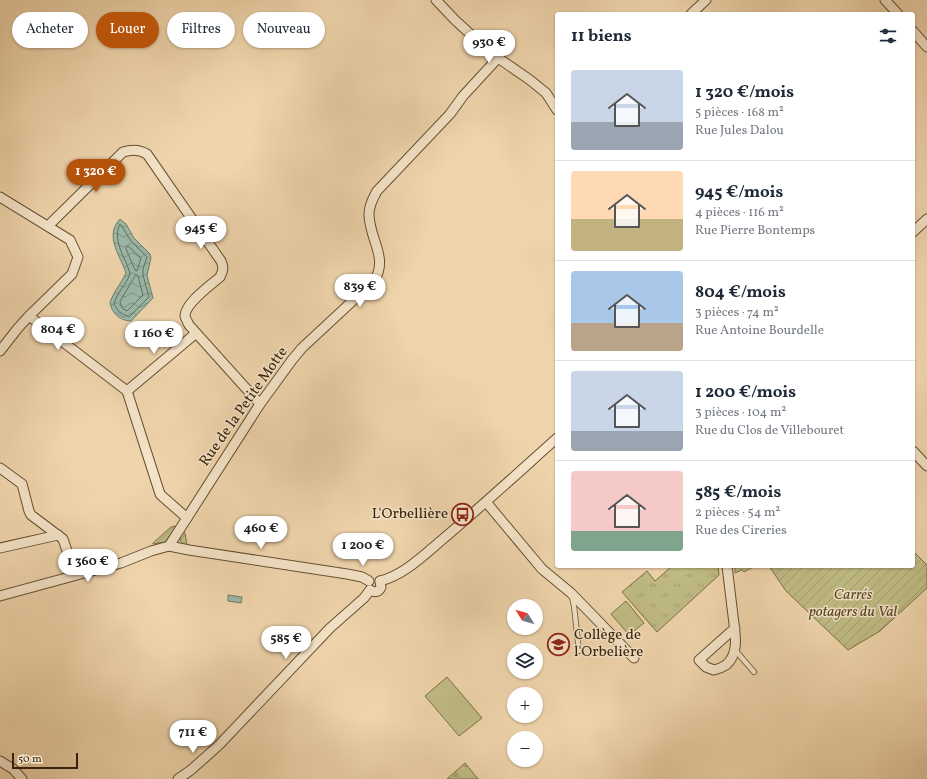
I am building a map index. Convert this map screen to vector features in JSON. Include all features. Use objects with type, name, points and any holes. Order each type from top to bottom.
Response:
[{"type":"street","points":[[436,0],[455,20],[491,53],[546,93],[555,107]]},
{"type":"street","points":[[693,12],[706,0]]},
{"type":"street","points":[[885,0],[896,12]]},
{"type":"street","points":[[915,33],[927,47]]},
{"type":"street","name":"Rue de la Petite Motte","points":[[170,546],[260,404],[292,360],[302,348],[374,281],[380,269],[380,259],[370,224],[369,214],[373,198],[382,185],[450,114],[463,96],[498,58]]},
{"type":"street","points":[[48,226],[123,152],[132,149],[142,151],[147,154],[222,261],[223,271],[220,276],[190,303],[185,317],[195,334],[260,404]]},
{"type":"street","points":[[0,197],[70,240],[78,257],[72,274],[18,328],[0,351]]},
{"type":"street","points":[[915,230],[927,219]]},
{"type":"street","points":[[30,316],[127,392],[160,494],[187,518]]},
{"type":"street","points":[[127,392],[195,334]]},
{"type":"street","points":[[370,590],[368,586],[370,581],[375,578],[380,581],[390,578],[416,561],[486,502],[555,440]]},
{"type":"street","points":[[915,453],[927,466]]},
{"type":"street","points":[[0,468],[22,484],[31,515],[63,539],[75,575]]},
{"type":"street","points":[[486,502],[542,569],[571,593],[634,658]]},
{"type":"street","points":[[0,548],[58,535]]},
{"type":"street","points":[[0,596],[121,563],[151,551],[170,546],[347,574],[362,577],[370,581]]},
{"type":"street","points":[[727,568],[735,628],[736,642],[734,655],[726,665],[714,670],[706,667],[699,660],[735,628]]},
{"type":"street","points":[[370,590],[375,592],[379,591],[381,587],[380,581]]},
{"type":"street","points":[[178,779],[191,770],[219,744],[330,628],[364,598],[370,590]]},
{"type":"street","points":[[0,761],[13,769],[22,779]]},
{"type":"lane","points":[[571,593],[574,606],[578,652]]},
{"type":"lane","points":[[735,650],[754,672]]},
{"type":"green space","points":[[177,526],[165,542],[153,544],[171,527]]},
{"type":"green space","points":[[183,531],[185,533],[187,545],[182,543],[180,540]]},
{"type":"green space","name":"Carrés potagers du Val","points":[[915,553],[927,565],[927,588],[880,631],[848,650],[786,591],[770,568],[915,568]]},
{"type":"green space","points":[[670,568],[718,568],[719,575],[657,632],[622,592],[647,571],[655,581]]},
{"type":"green space","points":[[735,568],[751,568],[744,572],[742,570],[735,573]]},
{"type":"green space","points":[[626,601],[644,623],[629,635],[611,614]]},
{"type":"green space","points":[[447,677],[482,718],[459,736],[425,696]]},
{"type":"green space","points":[[465,763],[478,779],[447,779]]},
{"type":"water","points":[[120,219],[126,224],[134,238],[150,254],[151,258],[147,275],[153,298],[131,321],[124,320],[115,314],[110,303],[126,273],[113,239],[115,225]]},
{"type":"water","points":[[228,595],[242,597],[241,603],[228,601]]},
{"type":"place","name":"L'Orbellière","points":[[463,514]]},
{"type":"place","name":"Collège de l'Orbelière","points":[[558,644]]}]
